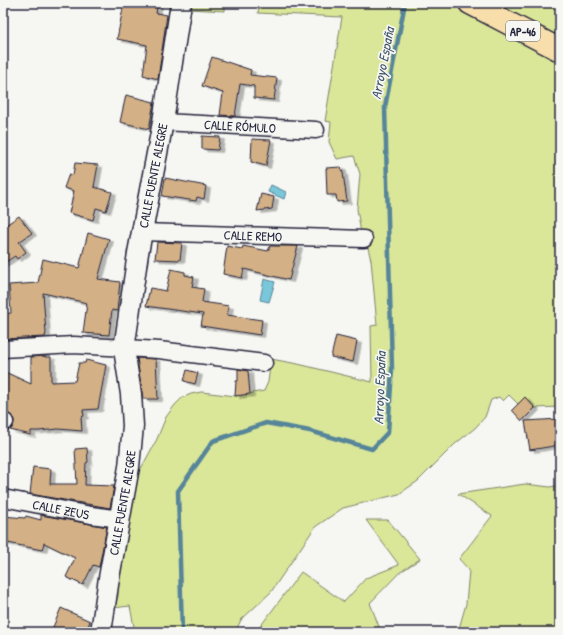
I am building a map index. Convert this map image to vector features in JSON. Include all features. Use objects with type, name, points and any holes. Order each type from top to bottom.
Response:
[{"type":"highway","name":"AP-46","points":[[478,7],[560,50]]},
{"type":"street","name":"CALLE FUENTE ALEGRE","points":[[101,632],[129,467],[133,426],[131,394],[124,349],[142,232],[164,122],[181,3]]},
{"type":"street","name":"CALLE RÓMULO","points":[[164,122],[316,130]]},
{"type":"street","name":"CALLE REMO","points":[[142,232],[364,239]]},
{"type":"street","points":[[3,349],[74,346],[160,350],[264,363]]},
{"type":"street","name":"CALLE ZEUS","points":[[3,498],[120,519]]},
{"type":"green space","points":[[189,3],[225,3],[225,11],[189,9]]},
{"type":"green space","points":[[259,3],[490,3],[481,20],[560,61],[560,407],[535,408],[525,397],[518,404],[509,395],[503,401],[499,397],[491,400],[485,417],[418,481],[399,494],[343,508],[315,527],[271,592],[241,620],[235,632],[135,632],[130,606],[113,608],[118,596],[117,581],[138,474],[157,439],[166,417],[175,405],[182,398],[201,392],[236,396],[264,391],[268,382],[271,359],[372,382],[371,326],[377,325],[371,260],[368,248],[361,233],[357,209],[360,174],[354,156],[337,159],[329,142],[331,122],[325,121],[342,17],[258,13]]},
{"type":"green space","points":[[492,3],[560,3],[560,39]]},
{"type":"green space","points":[[525,484],[550,487],[560,485],[560,632],[458,632],[466,604],[469,570],[459,559],[492,516],[458,494]]},
{"type":"green space","points":[[366,520],[388,520],[420,559],[399,573],[370,603],[381,632],[256,632],[301,572],[344,602],[366,578],[399,565]]},
{"type":"water","points":[[271,185],[286,192],[284,199],[268,192]]},
{"type":"water","points":[[264,279],[275,282],[269,302],[260,300]]},
{"type":"building","points":[[124,3],[158,3],[156,13],[167,15],[158,79],[143,75],[147,45],[117,39]]},
{"type":"building","points":[[212,57],[251,70],[250,75],[277,78],[274,100],[254,98],[254,86],[240,84],[235,116],[220,115],[223,93],[202,86]]},
{"type":"building","points":[[126,95],[154,102],[149,129],[120,122]]},
{"type":"building","points":[[202,136],[220,137],[218,150],[202,149]]},
{"type":"building","points":[[252,139],[271,140],[266,166],[251,162]]},
{"type":"building","points":[[75,163],[98,165],[94,187],[112,192],[106,211],[96,208],[93,220],[69,213],[74,191],[64,188],[69,174],[73,175]]},
{"type":"building","points":[[341,167],[347,201],[337,202],[336,195],[327,195],[326,168]]},
{"type":"building","points":[[165,178],[206,186],[204,199],[197,197],[196,201],[162,196]]},
{"type":"building","points":[[261,194],[274,197],[272,209],[257,211]]},
{"type":"building","points":[[19,216],[32,233],[19,242],[26,252],[17,259],[15,256],[3,264],[3,227]]},
{"type":"building","points":[[88,233],[109,239],[98,279],[120,282],[117,311],[112,310],[109,335],[83,333],[87,303],[43,293],[45,337],[3,339],[3,314],[11,313],[9,285],[38,283],[43,259],[79,268]]},
{"type":"building","points":[[157,242],[182,243],[180,260],[155,259]]},
{"type":"building","points":[[227,246],[242,249],[243,246],[268,251],[270,246],[298,246],[289,280],[244,269],[242,278],[223,274]]},
{"type":"building","points":[[171,269],[185,272],[185,275],[194,277],[192,287],[204,289],[202,302],[229,306],[227,315],[262,320],[260,335],[201,326],[203,314],[146,306],[150,288],[166,291]]},
{"type":"building","points":[[336,336],[357,341],[353,362],[331,357]]},
{"type":"building","points":[[31,357],[51,357],[51,382],[75,381],[79,363],[85,363],[86,360],[106,365],[98,409],[83,410],[84,416],[81,417],[82,431],[58,429],[31,431],[31,435],[10,430],[13,427],[14,421],[13,416],[3,412],[3,371],[31,384]]},
{"type":"building","points":[[137,358],[156,359],[158,399],[143,399]]},
{"type":"building","points":[[238,369],[248,371],[250,394],[235,396],[236,381],[238,381]]},
{"type":"building","points":[[187,370],[198,373],[195,384],[184,381]]},
{"type":"building","points":[[525,397],[535,408],[522,421],[512,410]]},
{"type":"building","points":[[560,419],[560,445],[530,450],[525,421]]},
{"type":"building","points":[[87,448],[88,462],[86,463],[85,485],[114,486],[110,508],[30,494],[33,467],[51,469],[50,484],[77,484],[75,449]]},
{"type":"building","points":[[41,515],[107,527],[99,567],[93,565],[83,585],[66,577],[75,558],[44,543],[42,550],[3,542],[3,516],[25,518],[26,516],[41,520]]},
{"type":"building","points":[[61,608],[90,621],[86,632],[51,632]]},
{"type":"waterway","name":"Arroyo España","points":[[182,632],[178,491],[213,441],[266,423],[310,431],[372,449],[388,432],[392,369],[385,107],[405,3]]}]
